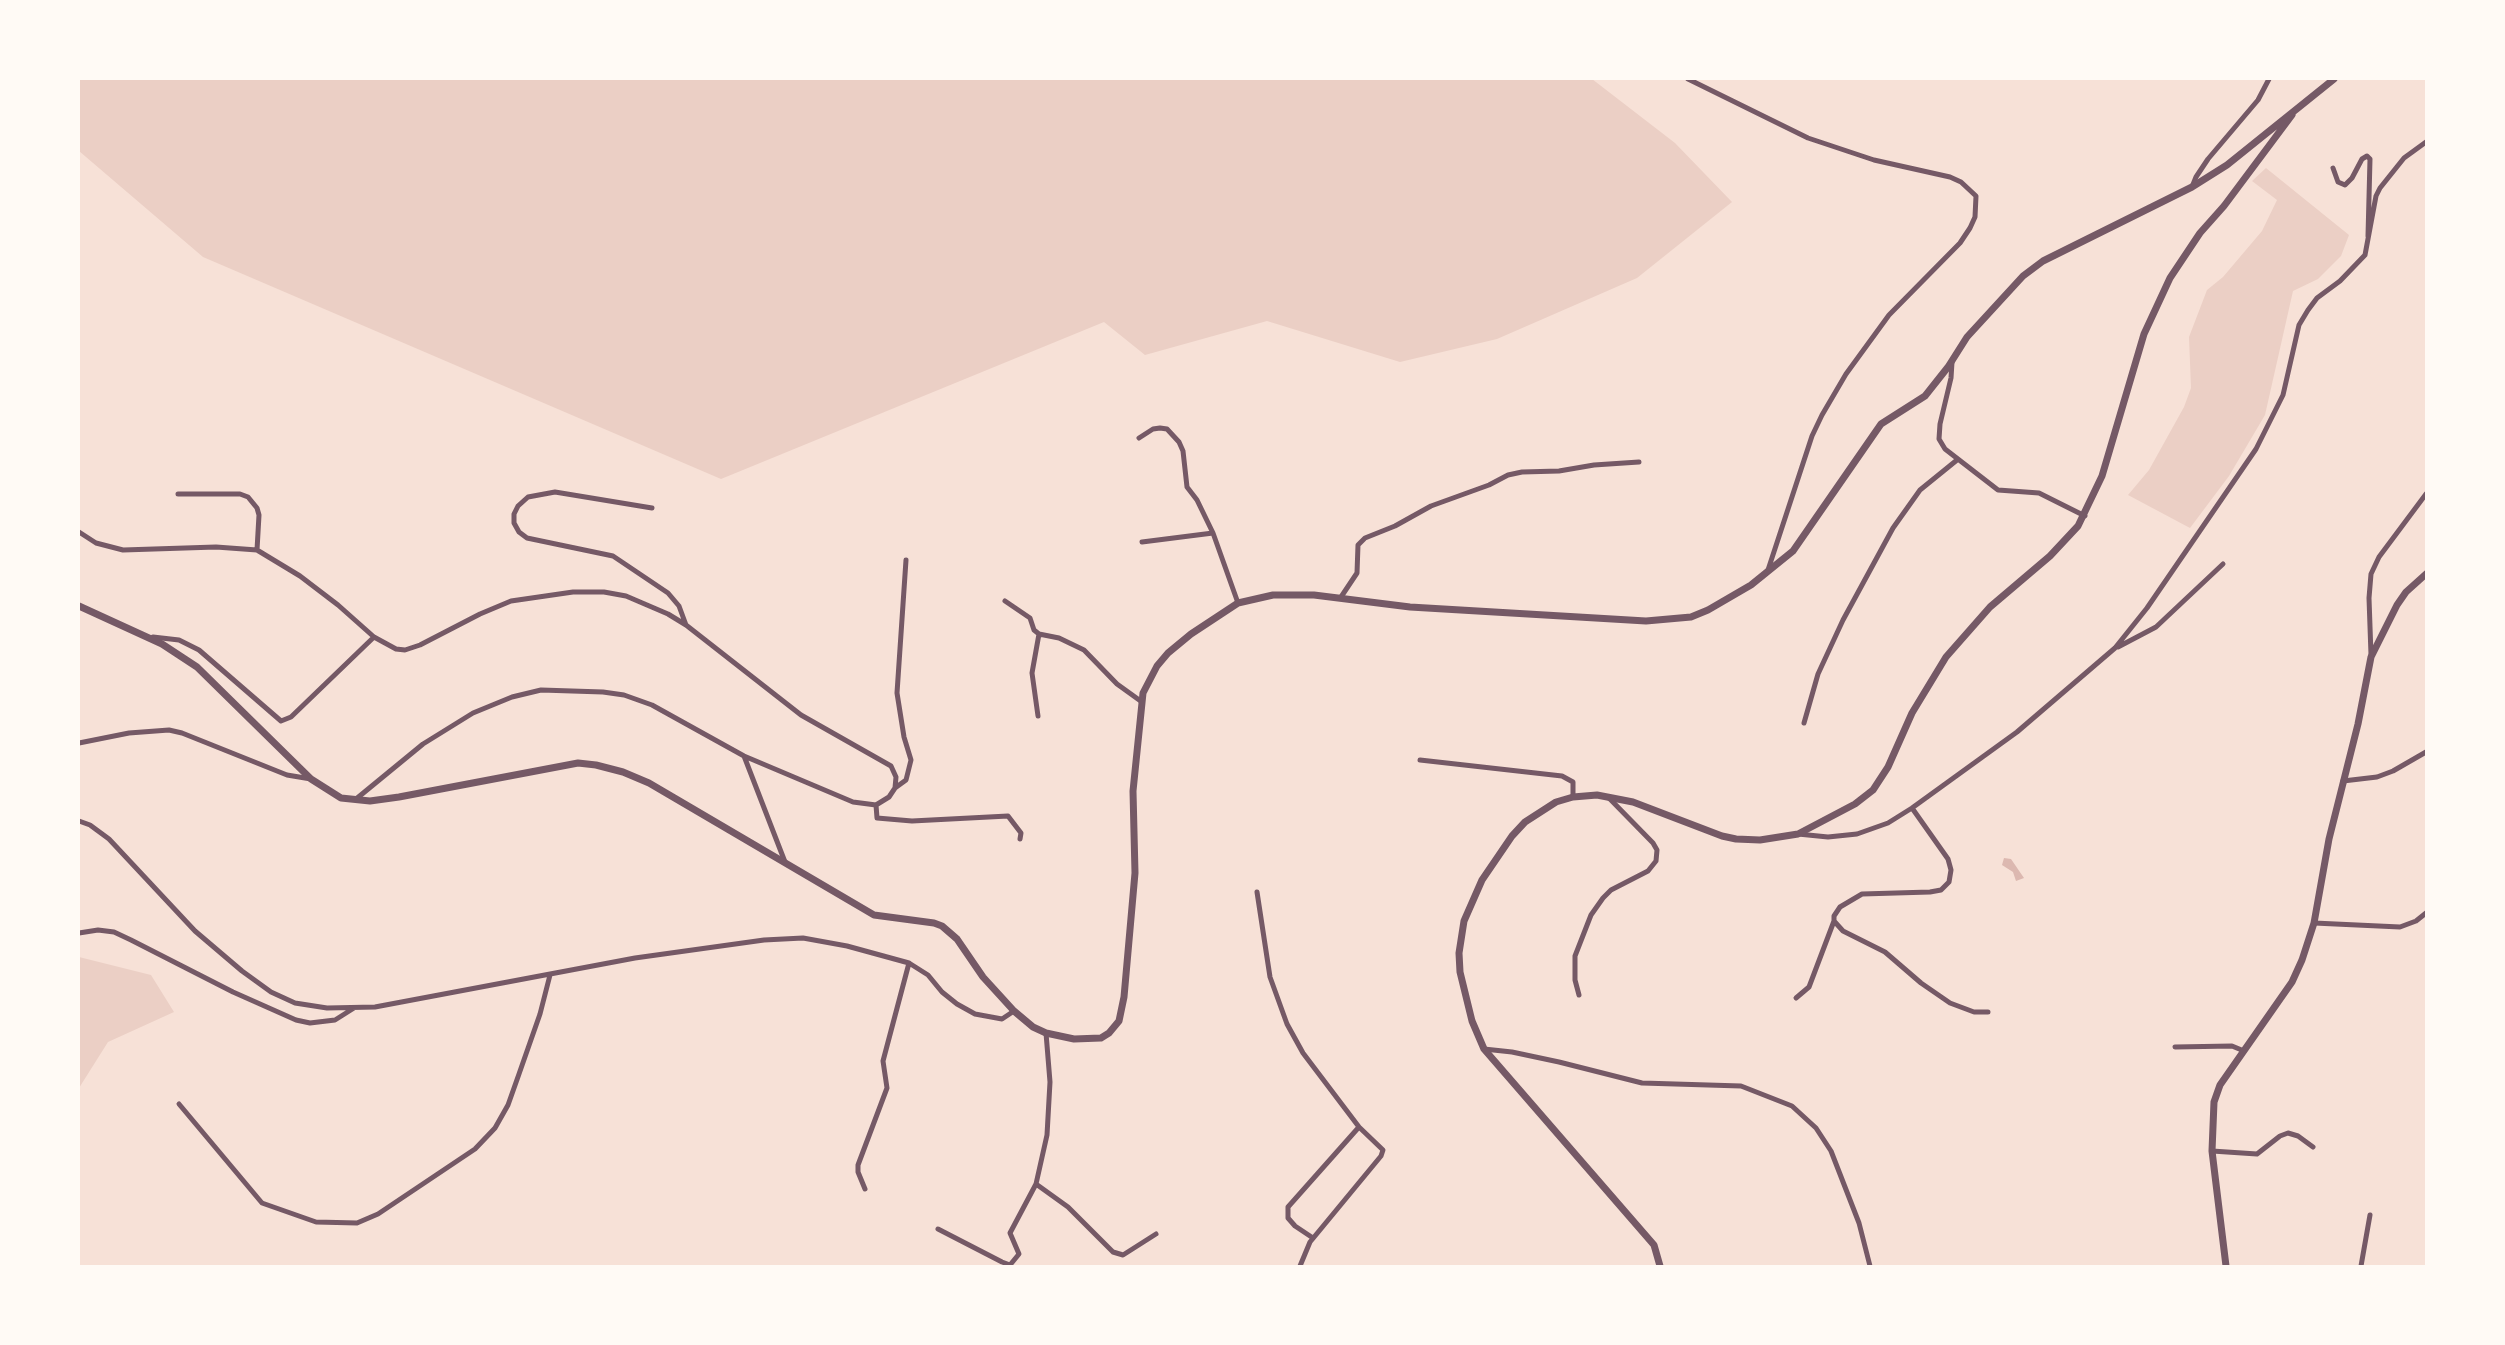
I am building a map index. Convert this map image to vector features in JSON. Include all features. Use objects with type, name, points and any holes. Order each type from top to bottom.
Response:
[{"type":"street","points":[[1688,79],[1808,138],[1874,160],[1950,177],[1976,196],[1975,217],[1970,228],[1959,243],[1889,315],[1846,374],[1822,415],[1812,436],[1767,573]]},
{"type":"street","points":[[2192,187],[2208,159],[2258,100],[2269,79]]},
{"type":"street","points":[[79,606],[149,637],[197,667],[311,779],[341,798],[354,801],[399,797],[578,763],[623,772],[649,783],[874,915],[942,926],[957,939],[983,977],[1026,1023],[1046,1033],[1074,1039],[1101,1038],[1119,1021],[1126,975],[1135,873],[1133,792],[1142,702],[1150,676],[1168,653],[1191,634],[1238,603],[1273,595],[1342,597],[1410,607],[1646,621],[1691,617],[1708,610],[1767,573],[1793,551],[1881,424],[1925,396],[1943,375],[1967,337],[2023,276],[2043,261],[2192,187],[2227,165],[2334,79]]},
{"type":"street","points":[[1798,834],[1855,804],[1873,790],[1888,767],[1912,713],[1946,657],[1990,607],[2050,556],[2085,516],[2110,454],[2129,379],[2144,334],[2170,278],[2200,233],[2298,107]]},
{"type":"street","points":[[1660,1266],[1654,1245],[1483,1049],[1472,1021],[1460,972],[1459,953],[1464,921],[1482,880],[1511,836],[1525,822],[1556,802],[1597,795],[1633,802],[1737,839],[1760,840],[1798,834],[1828,837],[1857,834],[1888,823],[1912,808],[2017,732],[2115,648],[2154,598],[2256,449],[2283,395],[2299,325],[2308,310],[2317,298],[2356,266],[2368,246],[2376,196],[2380,188],[2404,158],[2426,142]]},
{"type":"street","points":[[2333,168],[2338,183],[2345,185],[2362,159],[2367,156],[2370,159],[2368,246]]},
{"type":"street","points":[[1952,358],[1951,378],[1939,439],[1945,449],[1998,490],[2039,493],[2085,516]]},
{"type":"street","points":[[1139,438],[1153,429],[1160,428],[1167,429],[1179,442],[1183,451],[1184,479],[1213,533],[1238,603]]},
{"type":"street","points":[[1804,723],[1818,674],[1843,620],[1893,528],[1920,490],[1957,460]]},
{"type":"street","points":[[1342,597],[1357,573],[1358,545],[1364,538],[1395,526],[1432,506],[1508,475],[1522,472],[1559,471],[1639,462]]},
{"type":"street","points":[[652,508],[555,492],[528,497],[518,506],[514,523],[519,532],[527,538],[613,556],[668,593],[679,606],[686,625]]},
{"type":"street","points":[[178,494],[240,494],[248,497],[259,515],[257,550]]},
{"type":"street","points":[[2226,1266],[2212,1151],[2212,1112],[2216,1094],[2292,982],[2307,946],[2371,657],[2371,574],[2378,557],[2419,507],[2426,494]]},
{"type":"street","points":[[79,532],[96,543],[123,550],[216,547],[257,550],[300,576],[374,637],[396,649],[405,650],[420,645],[512,601],[573,592],[604,592],[626,596],[686,625],[801,715],[891,766],[896,777],[895,788]]},
{"type":"street","points":[[1142,542],[1213,533]]},
{"type":"street","points":[[354,801],[414,750],[473,713],[512,697],[541,690],[624,695],[652,705],[744,756],[853,802],[876,805],[889,797],[906,779],[911,760],[897,694],[906,559]]},
{"type":"street","points":[[2115,648],[2156,627],[2223,564]]},
{"type":"street","points":[[2371,657],[2397,605],[2406,592],[2426,574]]},
{"type":"street","points":[[1005,601],[1030,618],[1038,634],[1059,638],[1084,650],[1117,684],[1142,702]]},
{"type":"street","points":[[1038,634],[1032,673],[1038,716]]},
{"type":"street","points":[[149,637],[187,642],[278,719],[286,720],[374,637]]},
{"type":"street","points":[[79,743],[142,731],[169,730],[287,775],[311,779]]},
{"type":"street","points":[[2343,781],[2377,777],[2425,755]]},
{"type":"street","points":[[744,756],[785,862]]},
{"type":"street","points":[[1420,760],[1562,776],[1573,782],[1573,797]]},
{"type":"street","points":[[1579,995],[1575,980],[1575,956],[1591,915],[1611,890],[1653,867],[1657,855],[1649,838],[1608,797]]},
{"type":"street","points":[[876,805],[877,818],[912,821],[1008,816],[1021,833],[1020,839]]},
{"type":"street","points":[[1796,998],[1806,992],[1812,981],[1840,907],[1861,894],[1930,892],[1941,890],[1949,882],[1951,870],[1948,859],[1912,808]]},
{"type":"street","points":[[79,821],[90,825],[109,839],[195,931],[242,971],[271,992],[295,1003],[327,1008],[375,1007],[635,958],[803,938],[847,946],[909,963],[928,975],[942,992],[957,1004],[975,1014],[1002,1019],[1014,1011]]},
{"type":"street","points":[[1257,892],[1270,977],[1287,1024],[1303,1053],[1359,1127],[1383,1150],[1381,1156],[1313,1238],[1300,1266]]},
{"type":"street","points":[[2314,923],[2400,927],[2416,921],[2426,913]]},
{"type":"street","points":[[1834,921],[1843,931],[1885,952],[1943,999],[1959,1008],[1988,1012]]},
{"type":"street","points":[[79,933],[98,930],[114,932],[249,1000],[296,1020],[310,1023],[335,1020],[354,1008]]},
{"type":"street","points":[[865,1189],[858,1165],[887,1088],[882,1065],[909,963]]},
{"type":"street","points":[[178,1104],[262,1203],[316,1222],[356,1223],[378,1214],[475,1149],[495,1128],[508,1105],[550,975]]},
{"type":"street","points":[[938,1229],[1010,1265],[1019,1254],[1010,1233],[1036,1184],[1048,1135],[1046,1033]]},
{"type":"street","points":[[2175,1047],[2232,1046],[2244,1051]]},
{"type":"street","points":[[1483,1049],[1535,1057],[1642,1083],[1741,1086],[1792,1106],[1816,1128],[1831,1150],[1859,1223],[1870,1266]]},
{"type":"street","points":[[1313,1238],[1288,1218],[1288,1206],[1359,1127]]},
{"type":"street","points":[[2212,1151],[2258,1154],[2280,1136],[2288,1133],[2298,1136],[2313,1147]]},
{"type":"street","points":[[1036,1184],[1068,1207],[1113,1252],[1123,1255],[1156,1234]]},
{"type":"street","points":[[2361,1266],[2370,1215]]},
{"type":"shaded area","points":[[79,79],[1592,79],[1675,143],[1732,202],[1637,278],[1497,339],[1400,362],[1267,321],[1145,355],[1104,322],[721,479],[203,257],[79,151]]},
{"type":"shaded area","points":[[2266,168],[2349,235],[2341,256],[2318,279],[2293,291],[2265,415],[2229,476],[2190,528],[2128,495],[2149,470],[2184,407],[2191,388],[2189,337],[2207,290],[2223,277],[2262,231],[2277,200],[2252,181]]},
{"type":"shaded area","points":[[2004,858],[2011,859],[2024,878],[2016,881],[2013,872],[2002,865]]},
{"type":"shaded area","points":[[79,957],[151,975],[174,1012],[108,1042],[79,1088]]}]
